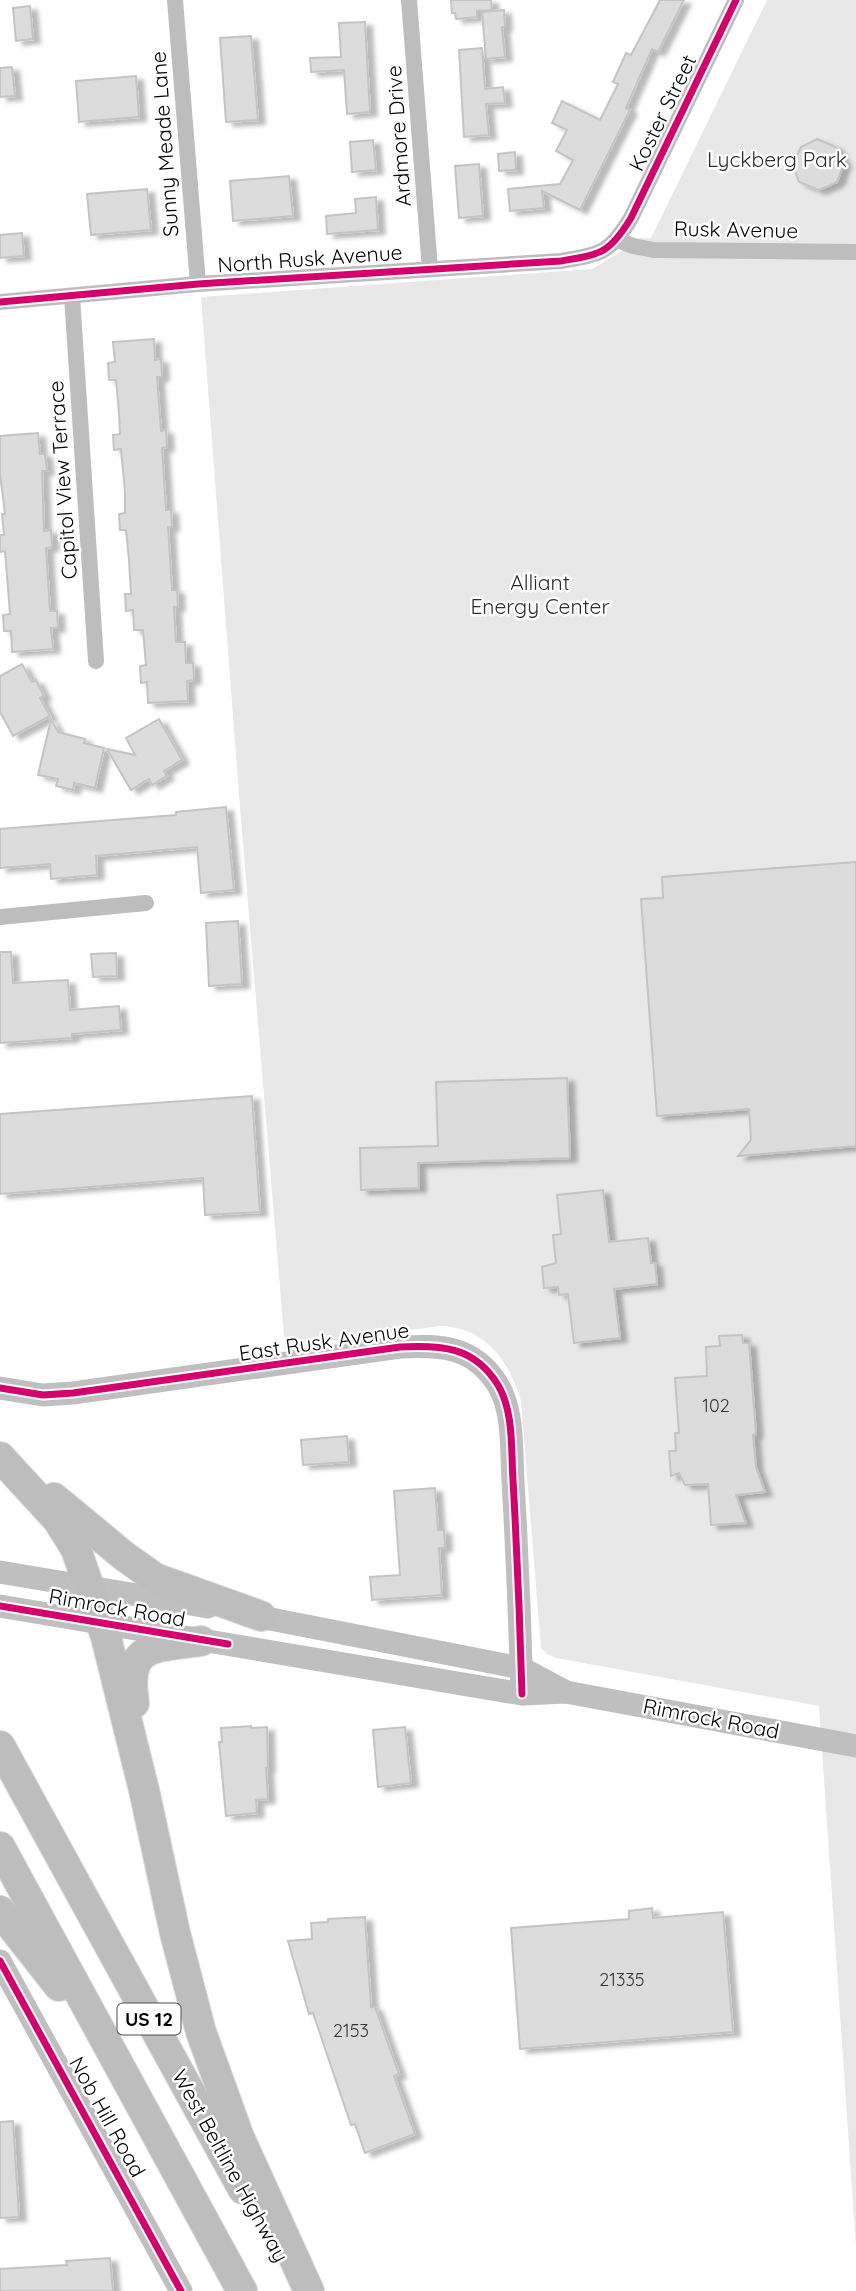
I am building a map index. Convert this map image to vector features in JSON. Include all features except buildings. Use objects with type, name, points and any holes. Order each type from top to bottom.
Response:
[{"type":"highway","points":[[0,1457],[58,1520],[76,1549],[101,1623],[144,1790],[201,2032],[239,2137],[309,2291]]},
{"type":"highway","points":[[0,1457],[155,1578],[261,1616]]},
{"type":"highway","points":[[144,1790],[131,1677],[135,1664],[141,1655],[154,1648],[201,1641]]},
{"type":"highway","name":"West Beltline Highway","points":[[0,1746],[299,2291]]},
{"type":"highway","name":"US 12","points":[[0,1847],[242,2291]]},
{"type":"highway","points":[[0,1911],[114,2059]]},
{"type":"main road","name":"East Rusk Avenue","points":[[0,1388],[43,1395],[73,1394],[412,1347],[443,1347],[472,1357],[498,1385],[507,1411],[522,1694]]},
{"type":"main road","name":"Rimrock Road","points":[[0,1572],[261,1616],[521,1668],[566,1692]]},
{"type":"main road","name":"Rimrock Road","points":[[0,1606],[522,1694],[566,1692],[856,1746]]},
{"type":"main road","name":"Nob Hill Road","points":[[0,1961],[181,2291]]},
{"type":"street","name":"Sunny Meade Lane","points":[[176,0],[198,284]]},
{"type":"street","name":"Ardmore Drive","points":[[409,0],[430,269]]},
{"type":"street","name":"Koster Street","points":[[618,240],[736,0]]},
{"type":"street","name":"North Rusk Avenue","points":[[0,302],[198,284],[561,261],[593,255],[608,249],[618,240]]},
{"type":"street","name":"Rusk Avenue","points":[[618,240],[654,250],[856,252]]},
{"type":"street","name":"Capitol View Terrace","points":[[72,296],[96,661]]},
{"type":"street","points":[[0,917],[146,903]]},
{"type":"green space","name":"Alliant Energy Center","points":[[767,0],[856,0],[856,2248],[819,1706],[556,1658],[541,1648],[521,1401],[510,1372],[493,1348],[482,1339],[470,1332],[439,1326],[285,1348],[201,297],[592,269],[622,251],[633,238],[651,238]]},
{"type":"cycle path","points":[[0,302],[198,284],[561,261],[595,254],[610,246],[631,218],[736,0]]},
{"type":"cycle path","points":[[0,1388],[43,1395],[73,1393],[400,1347],[443,1348],[467,1355],[489,1372],[498,1385],[509,1419],[522,1694]]},
{"type":"cycle path","points":[[0,1606],[228,1644]]},
{"type":"cycle path","points":[[0,1961],[181,2291]]},
{"type":"park label","name":"Lyckberg Park","points":[[777,160]]}]
